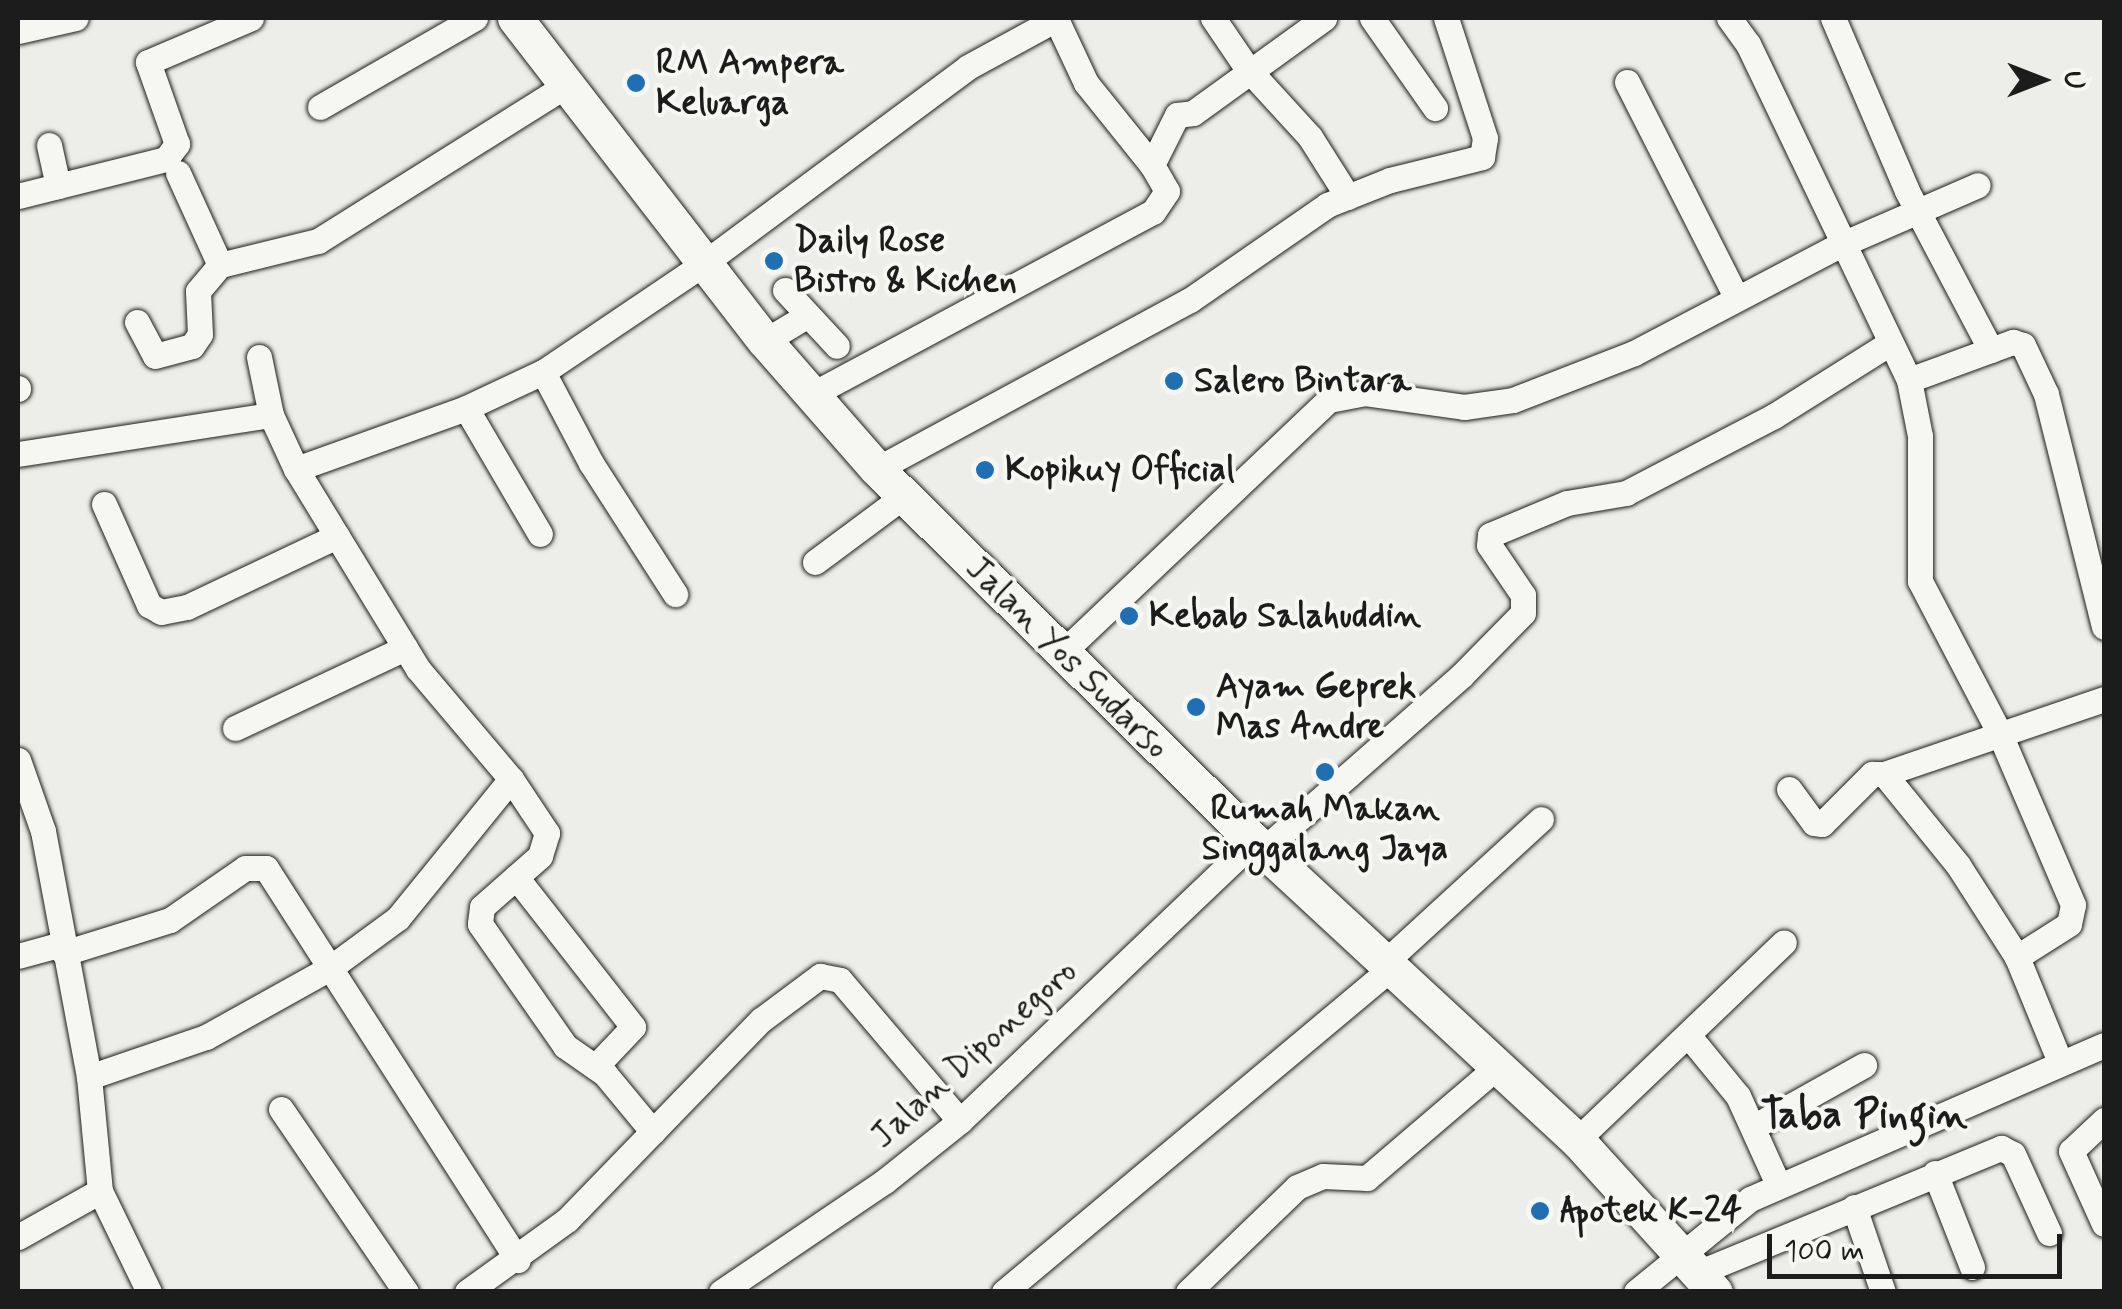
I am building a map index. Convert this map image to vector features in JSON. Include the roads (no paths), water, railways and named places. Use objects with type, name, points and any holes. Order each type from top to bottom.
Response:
[{"type":"highway","name":"Jalan Yos Sudarso","points":[[515,18],[703,264],[876,468],[1258,846],[1577,1140],[1699,1271]]},
{"type":"street","points":[[18,31],[76,18]]},
{"type":"street","points":[[18,196],[173,153],[176,144],[151,86],[148,62],[251,18]]},
{"type":"street","points":[[320,107],[475,18]]},
{"type":"street","points":[[296,468],[466,408],[543,372],[703,264],[968,67],[1057,18],[1086,83],[1152,165],[1166,191],[1152,212],[811,395]]},
{"type":"street","points":[[1213,18],[1246,68],[1310,137],[1348,197]]},
{"type":"street","points":[[1152,165],[1177,116],[1193,113],[1246,68],[1324,18]]},
{"type":"street","points":[[1372,18],[1436,108]]},
{"type":"street","points":[[876,468],[1190,300],[1348,197],[1487,150],[1446,18]]},
{"type":"street","points":[[1728,18],[1748,44],[1840,245],[1909,380],[1920,436],[1920,581],[1999,732],[2075,913],[2069,924],[2017,956]]},
{"type":"street","points":[[1833,18],[1917,212],[1990,350]]},
{"type":"street","points":[[1627,82],[1736,297]]},
{"type":"street","points":[[137,322],[155,356],[192,346],[200,334],[198,291],[220,265],[318,241],[565,86]]},
{"type":"street","points":[[49,145],[58,186]]},
{"type":"street","points":[[178,173],[220,265]]},
{"type":"street","points":[[1062,653],[1329,400],[1365,393],[1464,407],[1498,404],[1634,353],[1840,245],[1978,185]]},
{"type":"street","points":[[785,290],[837,346]]},
{"type":"street","points":[[765,341],[808,316]]},
{"type":"street","points":[[1909,380],[2018,342],[2034,364],[2104,627]]},
{"type":"street","name":"Jalan Diponegoro","points":[[720,1292],[885,1181],[960,1121],[1258,846],[1523,613],[1523,594],[1489,545],[1490,535],[1567,503],[1626,493],[1757,425],[1890,343]]},
{"type":"street","points":[[259,358],[270,415],[296,468],[405,648],[511,778],[547,842],[482,907],[480,924],[565,1046],[595,1068],[653,1132]]},
{"type":"street","points":[[543,372],[591,463],[675,594]]},
{"type":"street","points":[[466,408],[540,534]]},
{"type":"street","points":[[18,454],[270,415]]},
{"type":"street","points":[[815,562],[904,496]]},
{"type":"street","points":[[104,504],[149,605],[161,612],[188,607],[337,536]]},
{"type":"street","points":[[235,728],[405,648]]},
{"type":"street","points":[[1788,789],[1818,824],[1872,774],[1884,774],[2104,699]]},
{"type":"street","points":[[18,760],[39,816],[88,1077],[100,1192],[149,1292]]},
{"type":"street","points":[[1884,774],[1958,866],[2017,956],[2060,1062]]},
{"type":"street","points":[[88,1077],[206,1037],[330,968],[409,906],[511,778]]},
{"type":"street","points":[[1004,1292],[1041,1282],[1387,966],[1541,819]]},
{"type":"street","points":[[18,956],[63,949],[170,920],[255,866],[276,882],[518,1260]]},
{"type":"street","points":[[516,877],[633,1028],[595,1068]]},
{"type":"street","points":[[1577,1140],[1784,942]]},
{"type":"street","points":[[467,1292],[518,1260],[653,1132],[761,1020],[830,974],[960,1121]]},
{"type":"street","points":[[1688,1035],[1754,1126],[1778,1184]]},
{"type":"street","points":[[1699,1271],[1778,1184],[2060,1062],[2102,1051]]},
{"type":"street","points":[[1754,1126],[1864,1066]]},
{"type":"street","points":[[1188,1292],[1297,1187],[1323,1176],[1367,1178],[1497,1067]]},
{"type":"street","points":[[281,1110],[406,1292]]},
{"type":"street","points":[[2104,1120],[2071,1151],[2104,1224]]},
{"type":"street","points":[[1636,1292],[1699,1271],[1936,1173],[2008,1149],[2049,1233]]},
{"type":"street","points":[[1936,1173],[1972,1267]]},
{"type":"street","points":[[18,1237],[100,1192]]},
{"type":"street","points":[[1854,1207],[1883,1292]]},
{"type":"place","name":"RM Ampera Keluarga","points":[[636,83]]},
{"type":"place","name":"Daily Rose Bistro & Kichen","points":[[774,261]]},
{"type":"place","name":"Salero Bintara","points":[[1174,381]]},
{"type":"place","name":"Kopikuy Official","points":[[985,470]]},
{"type":"place","name":"Kebab Salahuddin","points":[[1129,616]]},
{"type":"place","name":"Ayam Geprek Mas Andre","points":[[1196,707]]},
{"type":"place","name":"Rumah Makan Singgalang Jaya","points":[[1325,772]]},
{"type":"place","name":"Apotek K-24","points":[[1540,1211]]},
{"type":"district","name":"Taba Pingin","points":[[1864,1116]]}]
